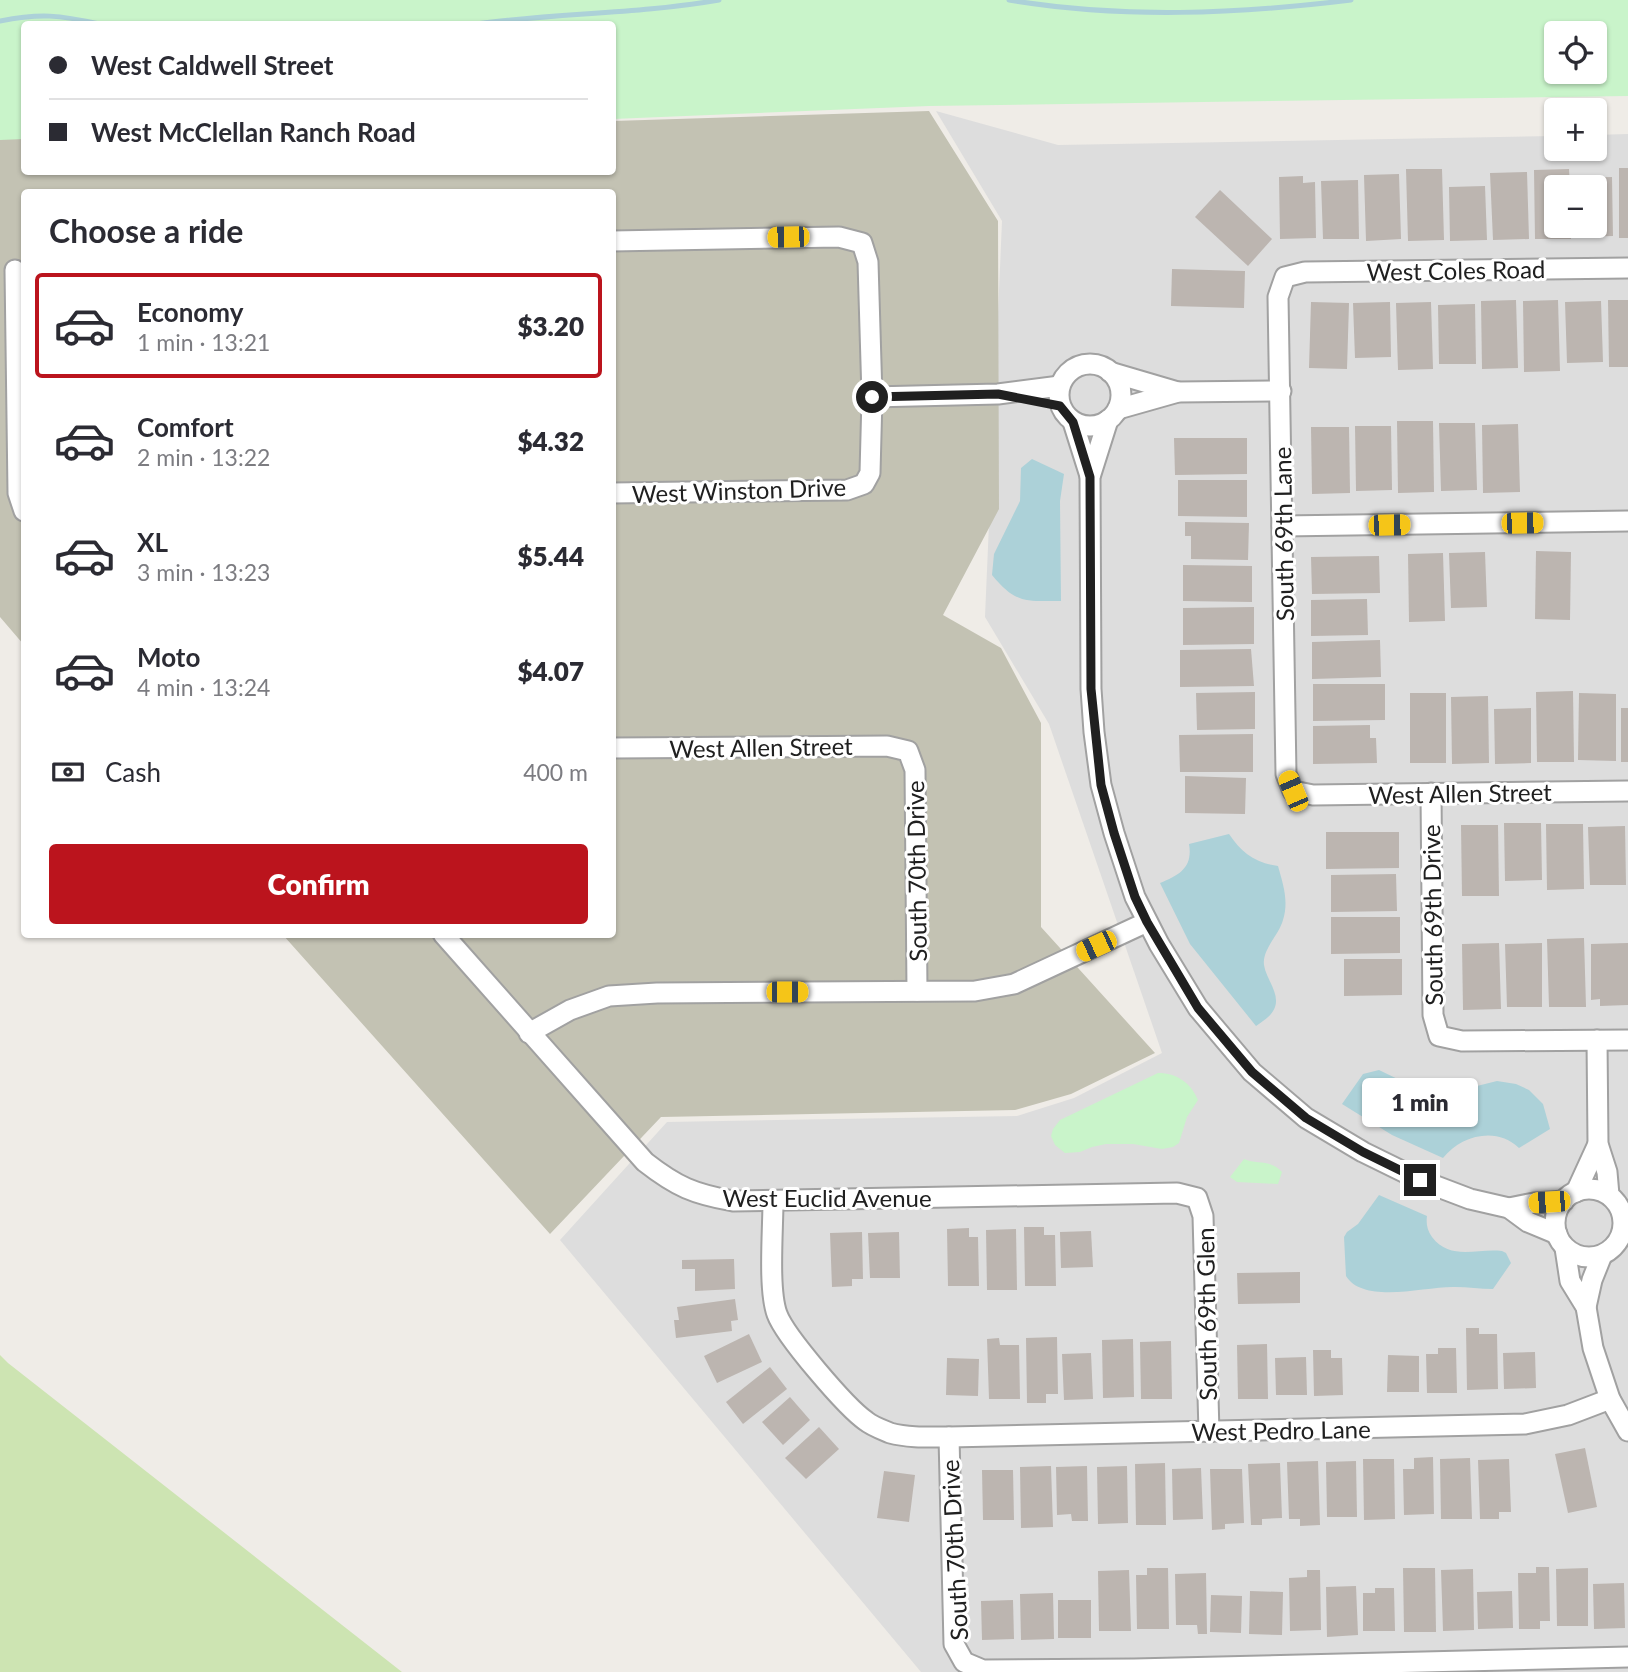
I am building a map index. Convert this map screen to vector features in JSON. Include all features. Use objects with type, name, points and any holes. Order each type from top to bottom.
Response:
[{"type":"street","points":[[616,241],[839,237],[862,243],[868,262],[872,397],[998,394],[1060,386]]},
{"type":"street","name":"West Coles Road","points":[[1285,277],[1305,272],[1628,268]]},
{"type":"street","points":[[13,270],[18,493],[21,502]]},
{"type":"street","name":"South 69th Lane","points":[[1285,277],[1278,297],[1286,774],[1293,791]]},
{"type":"street","points":[[1281,391],[1178,392],[1092,364],[1081,365],[1064,376],[1060,386],[1060,406],[1073,422],[1090,477],[1091,689],[1101,785],[1135,897],[1147,922],[1198,1008],[1252,1072],[1306,1118],[1363,1152],[1420,1180],[1470,1199],[1509,1208],[1561,1241],[1574,1255],[1585,1258],[1602,1255],[1623,1240],[1624,1226],[1619,1206],[1598,1144],[1597,1040],[1628,1040]]},
{"type":"street","points":[[1090,477],[1121,389],[1110,372]]},
{"type":"street","points":[[1073,422],[1093,426],[1113,415],[1178,392]]},
{"type":"street","points":[[998,394],[1060,406]]},
{"type":"street","name":"West Winston Drive","points":[[616,493],[847,490],[864,484],[870,473],[872,397]]},
{"type":"street","points":[[1282,526],[1628,522]]},
{"type":"street","name":"West Allen Street","points":[[616,748],[887,746],[908,751]]},
{"type":"street","name":"South 70th Drive","points":[[908,751],[915,770],[917,991]]},
{"type":"street","name":"West Allen Street","points":[[1293,791],[1313,795],[1628,791]]},
{"type":"street","name":"South 69th Drive","points":[[1431,793],[1433,1015],[1439,1035],[1462,1041],[1597,1040]]},
{"type":"street","points":[[529,1033],[570,1010],[610,996],[657,993],[975,990],[1014,984],[1147,922]]},
{"type":"street","name":"West Euclid Avenue","points":[[446,938],[645,1162],[669,1181],[697,1194],[733,1202],[1177,1193],[1197,1198]]},
{"type":"street","points":[[1598,1144],[1555,1218],[1570,1281],[1586,1307],[1593,1348],[1610,1399],[1628,1431]]},
{"type":"street","points":[[1509,1208],[1570,1196],[1587,1189],[1599,1190],[1619,1206]]},
{"type":"street","name":"South 69th Glen","points":[[1197,1198],[1203,1216],[1209,1432]]},
{"type":"street","name":"West Pedro Lane","points":[[772,1201],[774,1294],[777,1314],[788,1335],[846,1403],[867,1422],[889,1433],[913,1437],[949,1437],[1525,1423],[1568,1415],[1610,1399]]},
{"type":"street","points":[[1586,1307],[1592,1280],[1602,1255]]},
{"type":"street","name":"South 70th Drive","points":[[949,1437],[954,1644],[964,1662],[983,1670],[1134,1670]]},
{"type":"street","points":[[1134,1670],[1628,1657]]},
{"type":"shaded area","points":[[929,111],[998,221],[999,509],[943,615],[1001,648],[1041,723],[1041,927],[1155,1053],[1071,1094],[1015,1110],[661,1117],[550,1234],[286,938],[616,938],[616,189],[21,189],[21,642],[0,617],[0,139],[21,139],[21,175],[616,175],[616,121]]},
{"type":"shaded area","points":[[936,111],[1058,145],[1544,136],[1544,161],[1607,161],[1607,135],[1628,134],[1628,1672],[921,1672],[560,1240],[667,1122],[1017,1116],[1074,1098],[1162,1053],[1049,724],[985,617],[1002,221]]},
{"type":"green space","points":[[0,0],[1628,0],[1628,96],[929,106],[616,119],[616,21],[21,21],[21,139],[0,140]]},
{"type":"green space","points":[[1158,1073],[1182,1080],[1198,1100],[1187,1117],[1179,1143],[1162,1149],[1133,1144],[1106,1144],[1080,1152],[1065,1153],[1055,1145],[1051,1136],[1060,1120]]},
{"type":"green space","points":[[1244,1159],[1278,1168],[1282,1172],[1278,1184],[1237,1182],[1230,1177]]},
{"type":"green space","points":[[0,1355],[8,1363],[402,1672],[0,1672]]},
{"type":"water","points":[[1032,459],[1064,474],[1060,501],[1061,601],[1022,599],[1008,591],[992,575],[994,554],[1020,501],[1021,468]]},
{"type":"water","points":[[1229,834],[1249,856],[1278,866],[1285,893],[1283,920],[1264,959],[1265,970],[1276,996],[1275,1007],[1270,1016],[1256,1026],[1190,944],[1160,883],[1184,869],[1189,859],[1189,844]]},
{"type":"water","points":[[1379,1070],[1412,1086],[1449,1093],[1497,1081],[1516,1084],[1529,1090],[1543,1104],[1550,1129],[1519,1148],[1500,1137],[1480,1136],[1459,1144],[1443,1158],[1392,1135],[1342,1104],[1363,1074]]},
{"type":"water","points":[[1379,1195],[1427,1216],[1430,1234],[1447,1249],[1464,1252],[1502,1251],[1511,1263],[1493,1289],[1443,1287],[1381,1292],[1355,1285],[1346,1276],[1344,1237],[1358,1224]]},
{"type":"building","points":[[1619,168],[1628,168],[1628,238],[1619,238]]},
{"type":"building","points":[[1406,169],[1442,169],[1444,240],[1408,241]]},
{"type":"building","points":[[1569,169],[1569,175],[1544,175],[1544,238],[1571,239],[1535,239],[1534,170]]},
{"type":"building","points":[[1527,172],[1529,239],[1493,240],[1490,173]]},
{"type":"building","points":[[1399,174],[1401,239],[1366,241],[1364,175]]},
{"type":"building","points":[[1303,176],[1303,183],[1315,182],[1316,238],[1280,239],[1279,177]]},
{"type":"building","points":[[1607,177],[1612,177],[1613,236],[1607,236]]},
{"type":"building","points":[[1358,180],[1359,239],[1323,239],[1321,181]]},
{"type":"building","points":[[1485,186],[1487,240],[1450,241],[1449,187]]},
{"type":"building","points":[[1220,190],[1272,239],[1248,266],[1195,217]]},
{"type":"building","points":[[1172,269],[1245,271],[1244,308],[1171,306]]},
{"type":"building","points":[[1516,300],[1518,368],[1482,369],[1481,301]]},
{"type":"building","points":[[1558,300],[1560,371],[1524,372],[1523,301]]},
{"type":"building","points":[[1608,300],[1628,300],[1628,367],[1609,367]]},
{"type":"building","points":[[1601,301],[1603,362],[1567,363],[1565,302]]},
{"type":"building","points":[[1311,302],[1349,303],[1347,369],[1309,368]]},
{"type":"building","points":[[1390,302],[1391,357],[1355,358],[1353,303]]},
{"type":"building","points":[[1431,302],[1433,369],[1398,370],[1396,303]]},
{"type":"building","points":[[1475,304],[1476,364],[1439,364],[1438,305]]},
{"type":"building","points":[[1397,421],[1433,421],[1434,492],[1398,493]]},
{"type":"building","points":[[1439,423],[1475,423],[1477,490],[1441,491]]},
{"type":"building","points":[[1518,424],[1520,492],[1483,493],[1482,425]]},
{"type":"building","points":[[1355,426],[1391,426],[1392,490],[1356,491]]},
{"type":"building","points":[[1311,427],[1349,427],[1350,493],[1312,494]]},
{"type":"building","points":[[1174,438],[1247,438],[1247,474],[1175,475]]},
{"type":"building","points":[[1178,480],[1247,480],[1247,517],[1178,516]]},
{"type":"building","points":[[1185,522],[1249,523],[1248,560],[1191,559],[1191,536],[1185,536]]},
{"type":"building","points":[[1536,551],[1571,552],[1570,620],[1535,619]]},
{"type":"building","points":[[1485,552],[1487,607],[1451,608],[1449,553]]},
{"type":"building","points":[[1443,553],[1445,621],[1409,622],[1408,554]]},
{"type":"building","points":[[1379,556],[1380,593],[1312,594],[1311,557]]},
{"type":"building","points":[[1183,565],[1252,566],[1252,602],[1183,601]]},
{"type":"building","points":[[1367,599],[1368,635],[1311,636],[1311,600]]},
{"type":"building","points":[[1254,607],[1254,644],[1183,645],[1183,608]]},
{"type":"building","points":[[1380,640],[1381,677],[1312,679],[1312,642]]},
{"type":"building","points":[[1251,649],[1254,686],[1180,687],[1180,650]]},
{"type":"building","points":[[1313,684],[1385,684],[1385,720],[1313,721]]},
{"type":"building","points":[[1573,691],[1574,762],[1537,762],[1536,692]]},
{"type":"building","points":[[1255,692],[1255,729],[1197,730],[1196,693]]},
{"type":"building","points":[[1410,693],[1446,693],[1446,763],[1410,763]]},
{"type":"building","points":[[1579,693],[1616,694],[1616,761],[1578,760]]},
{"type":"building","points":[[1488,696],[1489,763],[1452,764],[1451,697]]},
{"type":"building","points":[[1531,708],[1531,763],[1495,764],[1494,709]]},
{"type":"building","points":[[1621,708],[1628,708],[1628,762],[1621,762]]},
{"type":"building","points":[[1370,725],[1370,738],[1376,738],[1377,763],[1313,764],[1313,726]]},
{"type":"building","points":[[1253,734],[1253,772],[1180,772],[1179,735]]},
{"type":"building","points":[[1185,776],[1246,778],[1245,814],[1185,813]]},
{"type":"building","points":[[1504,823],[1541,823],[1542,880],[1505,881]]},
{"type":"building","points":[[1546,824],[1583,824],[1584,889],[1547,890]]},
{"type":"building","points":[[1461,825],[1498,825],[1499,896],[1462,896]]},
{"type":"building","points":[[1625,826],[1626,885],[1590,885],[1588,827]]},
{"type":"building","points":[[1326,832],[1399,832],[1399,868],[1326,869]]},
{"type":"building","points":[[1396,874],[1397,911],[1331,912],[1331,875]]},
{"type":"building","points":[[1331,917],[1400,917],[1400,953],[1331,954]]},
{"type":"building","points":[[1584,938],[1586,1007],[1549,1007],[1547,939]]},
{"type":"building","points":[[1499,943],[1501,1009],[1463,1010],[1462,944]]},
{"type":"building","points":[[1542,943],[1542,1007],[1507,1007],[1505,944]]},
{"type":"building","points":[[1628,943],[1628,1005],[1600,1006],[1600,999],[1591,1000],[1591,944]]},
{"type":"building","points":[[1344,959],[1402,959],[1402,995],[1344,996]]},
{"type":"building","points":[[1024,1227],[1044,1227],[1044,1235],[1055,1235],[1056,1286],[1025,1286]]},
{"type":"building","points":[[969,1228],[969,1237],[978,1237],[979,1286],[948,1286],[947,1229]]},
{"type":"building","points":[[1016,1229],[1017,1290],[987,1290],[986,1230]]},
{"type":"building","points":[[1091,1231],[1093,1267],[1061,1268],[1060,1232]]},
{"type":"building","points":[[862,1232],[863,1279],[852,1279],[852,1286],[832,1287],[830,1233]]},
{"type":"building","points":[[899,1232],[900,1278],[870,1278],[868,1233]]},
{"type":"building","points":[[734,1259],[735,1289],[695,1291],[695,1269],[682,1269],[682,1260]]},
{"type":"building","points":[[1300,1272],[1300,1303],[1238,1304],[1237,1273]]},
{"type":"building","points":[[735,1299],[738,1320],[731,1321],[732,1331],[676,1338],[674,1320],[679,1320],[677,1307]]},
{"type":"building","points":[[1466,1328],[1479,1328],[1479,1334],[1497,1334],[1498,1389],[1467,1390]]},
{"type":"building","points":[[749,1334],[762,1362],[717,1383],[704,1356]]},
{"type":"building","points":[[1057,1337],[1058,1394],[1046,1394],[1046,1403],[1027,1403],[1026,1338]]},
{"type":"building","points":[[999,1338],[1000,1345],[1019,1345],[1020,1399],[989,1399],[987,1339]]},
{"type":"building","points":[[1133,1339],[1134,1397],[1103,1398],[1102,1340]]},
{"type":"building","points":[[1171,1341],[1172,1399],[1141,1399],[1140,1342]]},
{"type":"building","points":[[1267,1344],[1268,1399],[1238,1399],[1237,1345]]},
{"type":"building","points":[[1438,1348],[1456,1348],[1457,1393],[1427,1393],[1426,1354],[1438,1354]]},
{"type":"building","points":[[1313,1350],[1331,1350],[1331,1358],[1342,1358],[1343,1395],[1314,1396]]},
{"type":"building","points":[[1535,1352],[1536,1388],[1504,1389],[1503,1353]]},
{"type":"building","points":[[1091,1353],[1093,1399],[1064,1400],[1062,1354]]},
{"type":"building","points":[[1388,1355],[1419,1356],[1419,1392],[1387,1392]]},
{"type":"building","points":[[1306,1357],[1307,1395],[1276,1395],[1275,1358]]},
{"type":"building","points":[[947,1358],[979,1359],[978,1396],[946,1395]]},
{"type":"building","points":[[770,1367],[787,1389],[743,1424],[726,1402]]},
{"type":"building","points":[[790,1397],[810,1420],[783,1445],[762,1422]]},
{"type":"building","points":[[819,1427],[839,1449],[806,1479],[785,1458]]},
{"type":"building","points":[[1585,1448],[1597,1507],[1568,1513],[1555,1454]]},
{"type":"building","points":[[1433,1457],[1434,1514],[1404,1515],[1403,1469],[1414,1469],[1414,1458]]},
{"type":"building","points":[[1470,1458],[1472,1519],[1441,1519],[1440,1459]]},
{"type":"building","points":[[1363,1459],[1394,1459],[1395,1519],[1364,1520]]},
{"type":"building","points":[[1509,1459],[1511,1512],[1499,1512],[1499,1519],[1480,1519],[1478,1460]]},
{"type":"building","points":[[1318,1461],[1320,1525],[1300,1526],[1300,1519],[1289,1519],[1287,1462]]},
{"type":"building","points":[[1356,1461],[1357,1517],[1327,1517],[1326,1462]]},
{"type":"building","points":[[1165,1463],[1166,1525],[1136,1525],[1135,1464]]},
{"type":"building","points":[[1280,1463],[1282,1518],[1262,1519],[1262,1525],[1251,1525],[1248,1464]]},
{"type":"building","points":[[1051,1466],[1053,1527],[1021,1528],[1020,1467]]},
{"type":"building","points":[[1087,1466],[1088,1521],[1072,1521],[1071,1514],[1057,1515],[1056,1467]]},
{"type":"building","points":[[1127,1466],[1128,1523],[1098,1524],[1097,1467]]},
{"type":"building","points":[[1201,1468],[1203,1519],[1173,1520],[1172,1469]]},
{"type":"building","points":[[1210,1469],[1242,1469],[1244,1523],[1225,1524],[1225,1529],[1212,1530]]},
{"type":"building","points":[[982,1470],[1013,1470],[1014,1520],[983,1520]]},
{"type":"building","points":[[884,1471],[915,1475],[909,1522],[877,1518]]},
{"type":"building","points":[[1536,1567],[1549,1567],[1550,1621],[1540,1621],[1540,1629],[1519,1629],[1518,1573],[1536,1573]]},
{"type":"building","points":[[1147,1568],[1168,1568],[1169,1629],[1137,1629],[1136,1575],[1147,1575]]},
{"type":"building","points":[[1403,1568],[1435,1568],[1436,1632],[1404,1632]]},
{"type":"building","points":[[1588,1568],[1588,1626],[1557,1626],[1556,1569]]},
{"type":"building","points":[[1473,1569],[1474,1630],[1443,1631],[1441,1570]]},
{"type":"building","points":[[1129,1570],[1131,1631],[1099,1631],[1098,1571]]},
{"type":"building","points":[[1307,1570],[1320,1570],[1321,1630],[1290,1631],[1289,1578],[1307,1577]]},
{"type":"building","points":[[1206,1573],[1207,1634],[1198,1634],[1197,1625],[1176,1625],[1175,1574]]},
{"type":"building","points":[[1624,1583],[1625,1628],[1594,1629],[1593,1584]]},
{"type":"building","points":[[1356,1586],[1358,1635],[1327,1637],[1326,1587]]},
{"type":"building","points":[[1375,1588],[1394,1588],[1395,1631],[1363,1631],[1363,1593],[1375,1593]]},
{"type":"building","points":[[1250,1591],[1283,1592],[1282,1635],[1249,1634]]},
{"type":"building","points":[[1512,1591],[1513,1628],[1478,1629],[1477,1592]]},
{"type":"building","points":[[1053,1593],[1054,1639],[1021,1640],[1020,1594]]},
{"type":"building","points":[[1211,1595],[1242,1596],[1241,1633],[1210,1632]]},
{"type":"building","points":[[1013,1600],[1014,1639],[982,1640],[981,1601]]},
{"type":"building","points":[[1058,1600],[1091,1600],[1091,1638],[1058,1638]]},
{"type":"waterway","points":[[506,21],[719,0]]},
{"type":"waterway","points":[[1009,0],[1137,12],[1265,9],[1351,0]]},
{"type":"waterway","points":[[0,21],[50,16],[83,21]]},
{"type":"route","points":[[872,397],[998,394],[1060,406],[1073,422],[1090,477],[1091,689],[1094,732],[1101,785],[1135,897],[1159,944],[1198,1008],[1252,1072],[1306,1118],[1363,1152],[1420,1180]]}]
